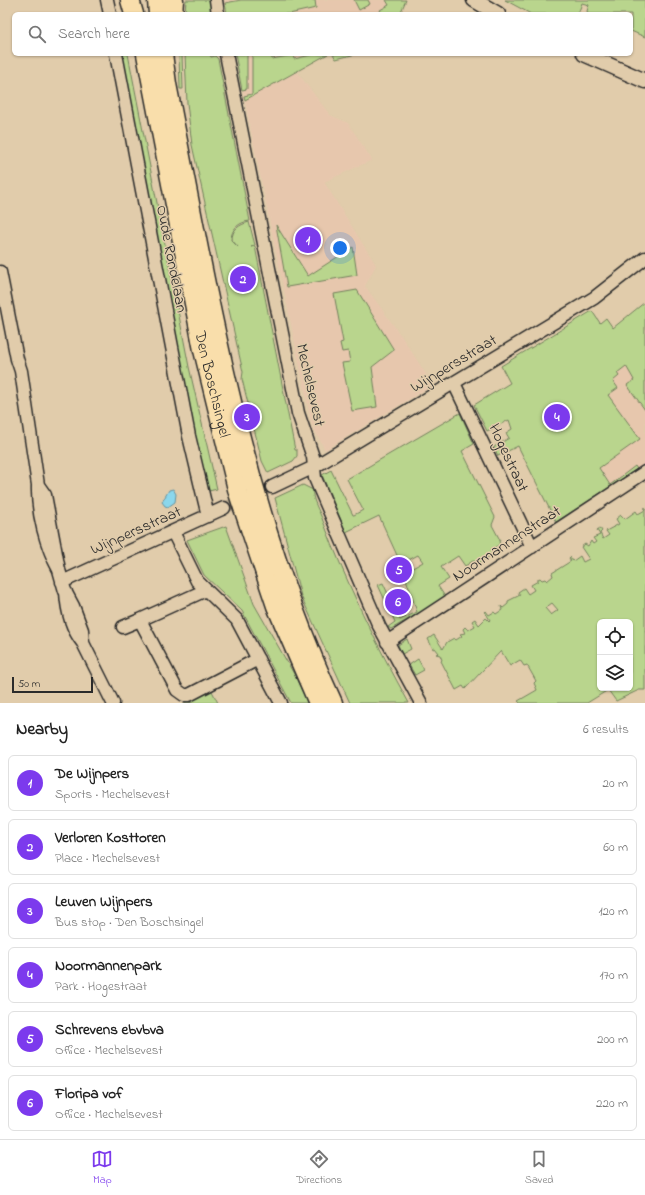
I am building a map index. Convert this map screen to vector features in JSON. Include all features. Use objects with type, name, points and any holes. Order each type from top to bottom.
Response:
[{"type":"main road","points":[[130,0],[133,12]]},
{"type":"main road","points":[[142,0],[142,12]]},
{"type":"main road","points":[[157,0],[158,12]]},
{"type":"main road","points":[[173,12],[174,0]]},
{"type":"main road","name":"Den Boschsingel","points":[[150,56],[201,342],[238,493],[276,606],[318,703]]},
{"type":"main road","name":"Den Boschsingel","points":[[151,56],[167,84],[217,342],[250,475],[290,600],[333,703]]},
{"type":"main road","points":[[167,84],[173,70],[173,56]]},
{"type":"street","points":[[108,0],[110,12]]},
{"type":"street","points":[[216,0],[218,12]]},
{"type":"street","points":[[474,0],[495,12]]},
{"type":"street","name":"Oude Rondelaan","points":[[116,56],[188,428],[208,516]]},
{"type":"street","name":"Mechelsevest","points":[[226,56],[298,413],[313,457],[315,478],[387,642],[421,703]]},
{"type":"street","points":[[589,56],[645,81]]},
{"type":"street","name":"Wijnpersstraat","points":[[272,487],[314,468],[594,298],[645,258]]},
{"type":"street","points":[[0,272],[5,318],[21,371],[38,485],[45,496],[59,570],[64,587],[67,609],[75,633],[82,643],[113,703]]},
{"type":"street","name":"Hogestraat","points":[[454,383],[532,547]]},
{"type":"street","name":"Noormannenstraat","points":[[387,642],[645,472]]},
{"type":"street","name":"Wijnpersstraat","points":[[64,587],[224,508]]},
{"type":"street","points":[[173,532],[197,581],[237,620],[281,703]]},
{"type":"street","points":[[123,627],[206,590]]},
{"type":"street","points":[[140,620],[176,688],[184,695],[191,694],[258,659]]},
{"type":"shaded area","points":[[224,0],[406,0],[401,12],[227,12]]},
{"type":"shaded area","points":[[235,56],[325,56],[297,72],[330,115],[348,123],[372,160],[324,182],[376,265],[365,286],[402,337],[433,385],[325,450],[312,425]]},
{"type":"shaded area","points":[[621,359],[645,370],[645,464],[610,486],[582,440],[608,395]]},
{"type":"green space","points":[[186,0],[210,0],[213,12],[185,12]]},
{"type":"green space","points":[[241,0],[315,0],[316,8],[298,12],[227,12],[225,3]]},
{"type":"green space","points":[[354,0],[368,0],[370,4],[359,10]]},
{"type":"green space","points":[[386,0],[406,0],[401,12],[381,12],[380,10],[389,5]]},
{"type":"green space","points":[[505,0],[645,0],[645,37],[633,32],[633,12],[587,12],[589,5],[582,3],[579,12],[527,12]]},
{"type":"green space","points":[[119,56],[128,56],[189,367],[217,489],[209,491],[197,452]]},
{"type":"green space","points":[[179,56],[182,56],[183,89],[180,89]]},
{"type":"green space","points":[[185,56],[215,56],[218,59],[250,221],[242,223],[234,229],[231,240],[238,247],[232,240],[233,233],[239,226],[249,222],[255,245],[251,247],[255,246],[295,450],[297,450],[297,456],[293,461],[268,473],[262,461],[242,379],[243,372],[192,145],[187,103]]},
{"type":"green space","points":[[235,56],[247,56],[247,89],[242,90]]},
{"type":"green space","points":[[252,56],[271,56],[272,59],[293,56],[294,59],[307,56],[324,56],[245,100],[244,96],[252,94]]},
{"type":"green space","points":[[334,56],[348,56],[336,59]]},
{"type":"green space","points":[[276,225],[308,276],[353,247],[357,275],[287,287]]},
{"type":"green space","points":[[357,290],[394,350],[372,367],[377,407],[352,411],[342,363],[350,362],[348,351],[342,352],[340,343],[343,342],[334,294]]},
{"type":"green space","points":[[645,302],[645,410],[627,385],[634,380],[626,366],[617,373],[619,376],[613,381],[618,388],[608,395],[640,439],[599,468],[610,485],[635,466],[637,469],[556,522],[518,446],[498,456],[494,447],[509,438],[506,433],[512,429],[509,420],[487,431],[474,405],[510,383],[501,366],[592,311],[600,323],[606,318],[613,328]]},
{"type":"green space","points":[[460,413],[474,444],[462,451],[495,517],[492,525],[500,540],[500,544],[491,550],[493,554],[479,563],[473,561],[465,566],[458,556],[441,567],[449,579],[438,586],[446,598],[391,629],[388,627],[395,622],[378,585],[383,583],[400,620],[417,612],[404,573],[423,562],[418,555],[401,564],[379,516],[346,532],[322,475],[331,470],[354,515],[363,510],[347,479]]},
{"type":"green space","points":[[303,485],[313,490],[314,501],[352,591],[385,659],[409,703],[350,703],[301,596],[275,498]]},
{"type":"green space","points":[[645,510],[645,690],[639,690],[616,701],[609,691],[633,691],[633,619],[597,619],[597,691],[606,691],[587,703],[520,703],[518,701],[537,690],[534,683],[536,681],[527,665],[524,666],[520,660],[510,666],[501,651],[465,689],[463,686],[456,690],[441,661],[440,655],[436,654],[439,653],[435,648],[433,649],[428,639],[434,635],[443,649],[447,642],[454,638],[456,640],[462,636],[460,634],[465,633],[463,629],[465,627],[468,630],[475,626],[472,621],[475,619],[479,625],[486,618],[489,621],[490,620],[485,612],[486,611],[489,615],[494,612],[496,614],[502,610],[501,606],[503,608],[508,604],[508,601],[520,595],[518,592],[524,588],[528,594],[534,590],[531,585],[540,578],[547,581],[553,576],[552,573],[571,561],[569,558],[570,557],[573,561],[580,556],[583,562],[589,559],[581,547],[585,544],[588,546],[591,541],[593,544],[596,542],[593,538],[600,535],[597,530],[600,528],[602,531],[600,533],[603,539],[609,535],[606,531],[619,524],[616,519],[621,515],[625,519],[636,511],[638,514]],"holes":[[[552,603],[558,610],[551,615],[545,608]]]},
{"type":"green space","points":[[226,526],[254,604],[294,674],[308,703],[291,703],[242,611],[204,575],[187,540]]},
{"type":"green space","points":[[407,639],[411,649],[402,654],[398,645]]},
{"type":"green space","points":[[418,659],[424,670],[415,675],[409,665]]},
{"type":"green space","points":[[211,689],[218,703],[184,703],[188,701]]},
{"type":"water","points":[[173,489],[176,494],[175,502],[168,507],[165,506],[162,502],[169,490]]},
{"type":"tunnel","points":[[224,508],[272,487]]},
{"type":"place","name":"De Wijnpers","points":[[308,240]]},
{"type":"place","name":"Verloren Kosttoren","points":[[243,279]]},
{"type":"place","name":"Leuven Wijnpers","points":[[247,417]]},
{"type":"place","name":"Noormannenpark","points":[[557,417]]},
{"type":"place","name":"Schrevens ebvbva","points":[[399,570]]},
{"type":"place","name":"Floripa vof","points":[[398,602]]}]
